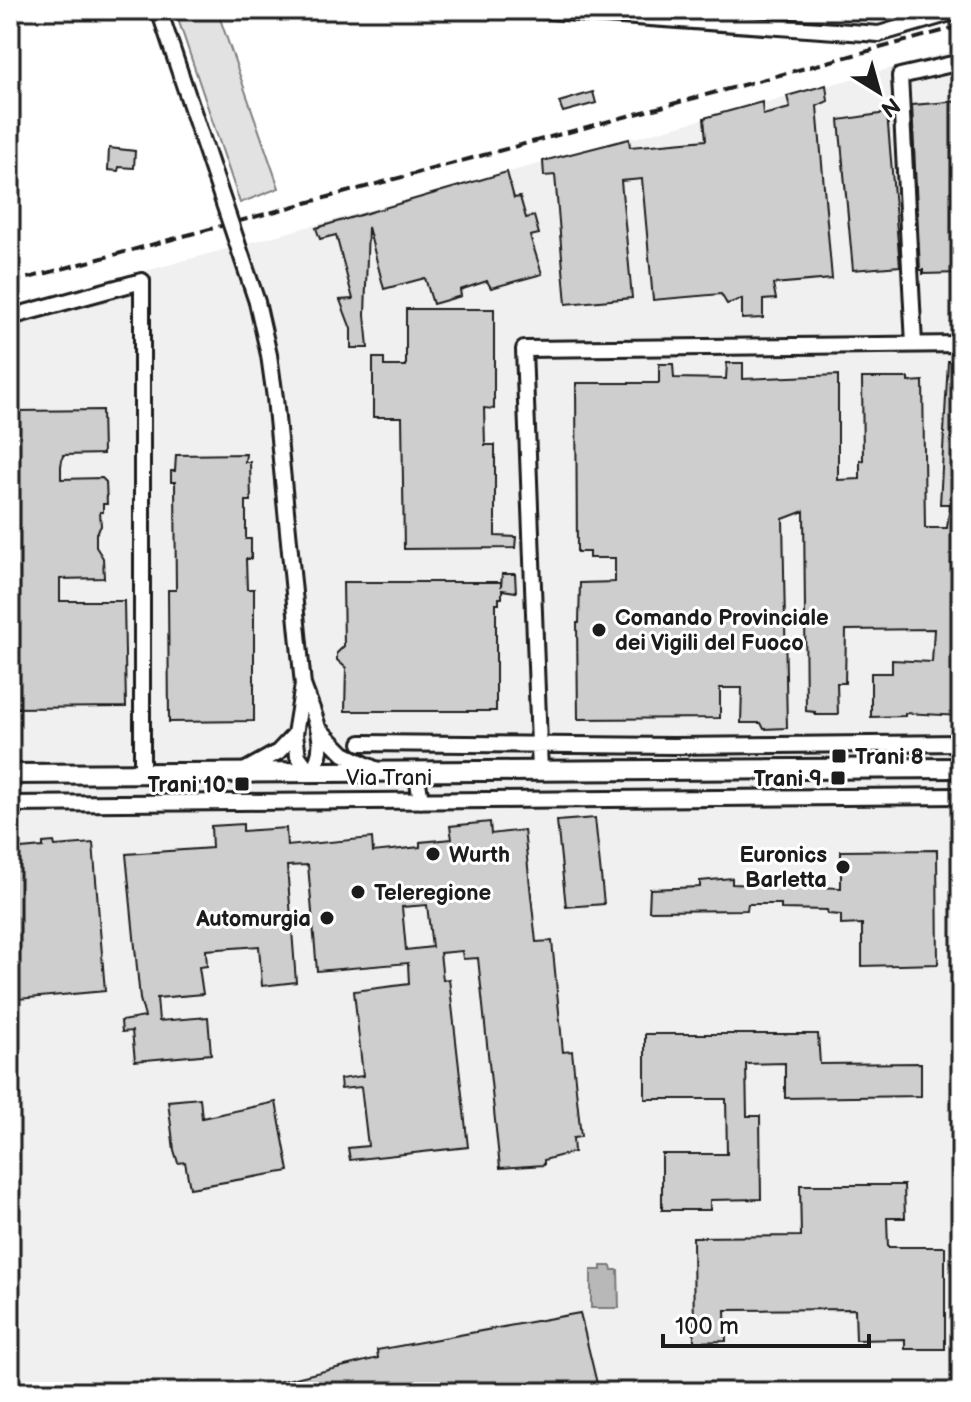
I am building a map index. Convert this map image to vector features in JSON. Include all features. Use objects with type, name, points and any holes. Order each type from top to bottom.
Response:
[{"type":"main road","name":"Via Trani","points":[[10,774],[961,768]]},
{"type":"street","points":[[159,10],[257,302],[273,386],[303,685],[316,722],[321,749],[310,772],[298,756],[295,734],[303,685]]},
{"type":"street","points":[[535,10],[879,34],[961,10]]},
{"type":"street","points":[[914,344],[900,76],[961,62]]},
{"type":"street","points":[[10,317],[142,281],[142,773]]},
{"type":"street","points":[[540,771],[524,349],[961,344]]},
{"type":"street","points":[[316,722],[337,749],[351,759],[379,770]]},
{"type":"street","points":[[240,773],[278,752],[295,734]]},
{"type":"street","points":[[361,743],[961,743]]},
{"type":"street","points":[[811,745],[815,769]]},
{"type":"street","points":[[764,769],[768,798]]},
{"type":"street","points":[[416,770],[421,801]]},
{"type":"street","points":[[182,773],[185,802]]},
{"type":"street","name":"Via Trani","points":[[10,804],[961,796]]},
{"type":"shaded area","points":[[175,10],[217,10],[279,188],[240,203]]},
{"type":"shaded area","points":[[961,49],[961,1392],[10,1392],[10,308]]},
{"type":"shaded area","points":[[601,1266],[618,1270],[619,1308],[591,1308],[591,1270],[601,1270]]},
{"type":"building","points":[[826,85],[828,101],[817,106],[832,279],[773,284],[776,299],[763,300],[763,318],[742,319],[742,299],[727,304],[721,294],[653,300],[642,179],[621,181],[632,298],[566,304],[555,175],[544,176],[543,161],[629,139],[630,147],[706,140],[704,118],[762,102],[763,115],[790,108],[787,96]]},
{"type":"building","points":[[593,92],[596,103],[563,112],[559,102]]},
{"type":"building","points":[[961,101],[961,273],[923,274],[920,270],[912,105]]},
{"type":"building","points":[[887,113],[900,266],[853,270],[839,120]]},
{"type":"building","points":[[109,148],[135,151],[134,168],[108,170]]},
{"type":"building","points":[[507,172],[514,198],[520,197],[526,218],[534,216],[539,234],[530,236],[542,274],[491,288],[487,281],[460,290],[461,296],[433,304],[425,278],[384,289],[368,227],[365,315],[368,348],[351,348],[351,329],[340,300],[353,299],[336,235],[320,239],[316,228]]},
{"type":"building","points":[[406,309],[494,309],[494,409],[484,408],[485,445],[495,445],[495,536],[516,537],[515,548],[404,549],[402,417],[373,417],[373,358],[384,358],[384,366],[406,366]]},
{"type":"building","points":[[948,361],[961,361],[961,716],[905,713],[905,716],[871,717],[871,673],[892,673],[892,660],[932,662],[934,629],[846,630],[845,683],[837,683],[838,715],[815,715],[815,712],[806,711],[804,511],[783,519],[787,728],[764,729],[761,723],[741,723],[742,688],[720,688],[720,718],[578,719],[577,623],[580,583],[615,582],[615,558],[589,558],[589,552],[577,552],[576,383],[659,383],[659,364],[673,364],[674,378],[726,379],[727,363],[743,363],[743,379],[838,375],[838,480],[860,479],[860,460],[863,461],[862,378],[923,381],[925,528],[947,528],[950,504],[940,504]]},
{"type":"building","points":[[102,410],[103,454],[63,455],[61,479],[102,478],[106,482],[107,504],[103,504],[103,512],[100,512],[101,526],[96,534],[96,547],[103,558],[104,578],[60,579],[60,601],[124,601],[126,707],[11,708],[10,455],[17,455],[17,411]]},
{"type":"building","points":[[246,454],[245,462],[250,462],[251,501],[246,501],[246,539],[251,539],[251,559],[246,559],[247,589],[254,589],[254,721],[169,722],[168,590],[176,590],[175,482],[171,482],[171,471],[175,471],[176,455]]},
{"type":"building","points":[[502,574],[515,574],[516,592],[502,590],[502,598],[496,604],[496,711],[345,711],[346,668],[337,660],[337,653],[344,646],[343,582],[501,582],[501,587]]},
{"type":"building","points":[[595,818],[604,904],[566,907],[557,821]]},
{"type":"building","points":[[490,822],[491,834],[524,830],[536,942],[552,941],[563,1052],[572,1051],[581,1137],[573,1138],[574,1152],[544,1160],[544,1165],[500,1168],[478,958],[463,959],[462,951],[440,953],[443,980],[449,979],[468,1147],[350,1160],[348,1148],[368,1146],[361,1087],[341,1089],[340,1079],[363,1076],[354,991],[409,984],[408,963],[317,971],[308,865],[287,866],[296,982],[262,986],[259,946],[206,950],[207,966],[199,967],[203,994],[157,998],[159,1021],[208,1017],[211,1054],[135,1061],[132,1031],[122,1032],[121,1021],[145,1017],[140,999],[126,854],[212,848],[211,826],[243,824],[243,831],[286,828],[287,846],[372,838],[373,852],[420,847],[420,842],[452,839],[450,826]],"holes":[[[427,905],[432,947],[406,950],[402,907]]]},
{"type":"building","points":[[54,842],[55,846],[93,843],[105,991],[18,999],[10,899],[10,850],[43,847],[43,843]]},
{"type":"building","points":[[937,850],[938,964],[862,966],[862,924],[841,925],[841,915],[828,914],[827,910],[781,909],[781,904],[748,904],[747,910],[649,911],[650,889],[700,887],[700,881],[732,878],[732,884],[841,888],[841,851]]},
{"type":"building","points":[[645,1034],[818,1034],[820,1064],[921,1063],[921,1096],[785,1098],[785,1063],[746,1064],[747,1116],[760,1116],[761,1199],[710,1200],[710,1210],[662,1210],[662,1154],[727,1154],[726,1099],[645,1099]]},
{"type":"building","points":[[200,1098],[202,1118],[276,1102],[289,1171],[190,1188],[185,1162],[178,1163],[174,1150],[168,1101]]},
{"type":"building","points":[[800,1185],[904,1185],[905,1218],[887,1218],[888,1247],[945,1247],[945,1349],[905,1349],[905,1339],[856,1340],[855,1309],[725,1310],[726,1341],[694,1342],[693,1237],[801,1236]]},
{"type":"building","points":[[580,1313],[599,1392],[254,1392],[254,1388],[378,1358],[377,1350]]},
{"type":"railway","points":[[10,283],[961,26]]},
{"type":"place","name":"Comando Provinciale dei Vigili del Fuoco","points":[[599,630]]},
{"type":"place","name":"Trani 8","points":[[839,756]]},
{"type":"place","name":"Trani 9","points":[[838,778]]},
{"type":"place","name":"Trani 10","points":[[242,784]]},
{"type":"place","name":"Wurth","points":[[433,854]]},
{"type":"place","name":"Euronics Barletta","points":[[843,867]]},
{"type":"place","name":"Teleregione","points":[[358,892]]},
{"type":"place","name":"Automurgia","points":[[327,918]]}]
